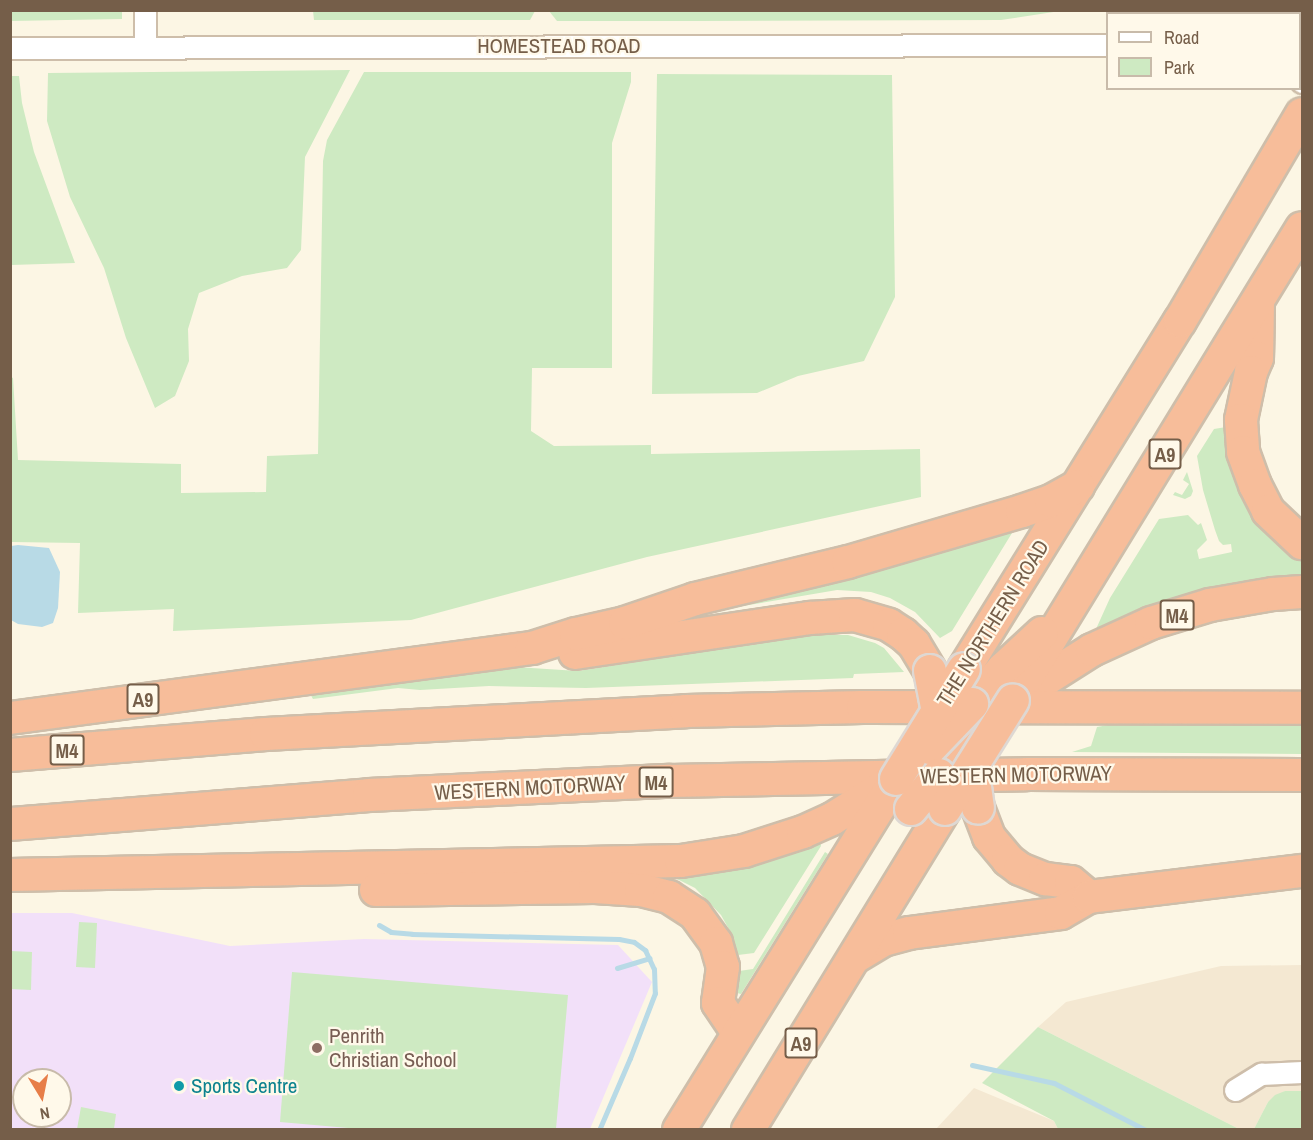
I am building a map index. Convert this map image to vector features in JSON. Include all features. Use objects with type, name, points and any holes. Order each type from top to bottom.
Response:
[{"type":"highway","name":"THE NORTHERN ROAD","points":[[748,1130],[904,877],[929,809],[1013,700],[1008,669],[1007,598],[1252,202],[1302,114]]},
{"type":"highway","name":"THE NORTHERN ROAD","points":[[679,1130],[897,779],[938,726],[1008,669],[1067,610],[1302,228]]},
{"type":"highway","points":[[1258,302],[1257,358],[1251,372],[1241,420],[1243,452],[1254,485],[1268,511],[1302,543]]},
{"type":"highway","name":"A9","points":[[10,718],[532,648],[576,634],[625,623],[694,599],[848,562],[1022,511],[1051,501],[1078,486]]},
{"type":"highway","name":"M4","points":[[1008,669],[1092,650],[1150,623],[1210,605],[1273,594],[1302,592]]},
{"type":"highway","points":[[532,648],[578,654],[810,618],[855,615],[889,625],[914,644],[930,670],[938,726],[939,775],[929,809],[856,846]]},
{"type":"highway","points":[[938,726],[972,704],[1008,669]]},
{"type":"highway","points":[[972,704],[971,753],[978,808],[989,837],[1008,860],[1020,869],[1045,879],[1071,882],[1089,897]]},
{"type":"highway","name":"M4","points":[[10,755],[266,734],[686,711],[863,707],[1302,708]]},
{"type":"highway","points":[[939,775],[971,753]]},
{"type":"highway","name":"WESTERN MOTORWAY","points":[[10,824],[369,795],[670,781],[1027,774],[1302,775]]},
{"type":"highway","points":[[10,875],[681,861],[732,853],[774,843],[848,810],[897,779]]},
{"type":"highway","name":"A9","points":[[855,957],[883,940],[909,933],[1060,913],[1089,897],[1302,871]]},
{"type":"highway","points":[[10,895],[595,887],[651,891],[669,897],[687,907],[710,932],[723,967],[718,1003],[738,1033]]},
{"type":"street","points":[[145,10],[145,48]]},
{"type":"street","name":"HOMESTEAD ROAD","points":[[10,48],[1106,45]]},
{"type":"street","points":[[1235,1090],[1261,1074],[1302,1072]]},
{"type":"shaded area","name":"Penrith Christian School","points":[[11,913],[72,913],[230,946],[364,939],[618,945],[652,982],[590,1129],[11,1130]]},
{"type":"shaded area","points":[[1302,965],[1302,1091],[1285,1091],[1268,1102],[1254,1129],[1239,1129],[1038,1027],[1066,1002],[1221,966]]},
{"type":"shaded area","points":[[974,1088],[1054,1121],[1058,1129],[935,1130]]},
{"type":"green space","points":[[313,10],[535,11],[530,20],[314,20]]},
{"type":"green space","points":[[10,11],[122,11],[122,19],[11,21]]},
{"type":"green space","points":[[549,11],[1060,11],[1001,20],[557,21]]},
{"type":"green space","points":[[350,70],[305,157],[301,250],[287,268],[242,276],[199,293],[188,329],[189,361],[175,396],[155,408],[126,338],[104,268],[70,197],[47,121],[48,73]]},
{"type":"green space","points":[[364,72],[631,72],[631,82],[612,143],[612,368],[532,368],[531,431],[554,446],[651,445],[651,454],[920,449],[921,497],[647,557],[411,620],[173,631],[174,609],[78,613],[80,543],[11,542],[11,377],[13,378],[18,460],[181,464],[181,493],[266,492],[267,456],[318,454],[323,161],[327,140]]},
{"type":"green space","points":[[657,74],[892,75],[895,297],[864,361],[798,376],[757,393],[652,394]]},
{"type":"green space","points":[[11,76],[19,76],[22,103],[34,152],[75,263],[11,265]]},
{"type":"green space","points":[[1226,427],[1302,558],[1302,574],[1257,579],[1182,595],[1096,629],[1110,598],[1159,519],[1188,515],[1198,525],[1201,523],[1207,540],[1197,550],[1199,559],[1232,552],[1231,544],[1223,545],[1219,541],[1203,490],[1197,456],[1214,429]]},
{"type":"green space","points":[[1187,472],[1193,491],[1191,496],[1185,499],[1173,495],[1175,492],[1182,495],[1189,484],[1183,480]]},
{"type":"green space","points":[[1012,528],[1012,533],[952,631],[940,638],[915,612],[890,598],[871,592],[837,590],[731,608],[730,605]]},
{"type":"green space","points":[[810,635],[848,635],[875,643],[884,648],[904,672],[854,674],[853,678],[586,688],[489,686],[420,690],[398,688],[313,699],[309,692],[499,666],[578,671]]},
{"type":"green space","points":[[1302,719],[1302,754],[1072,752],[1091,746],[1097,727],[1136,720]]},
{"type":"green space","points":[[820,840],[821,846],[754,953],[738,955],[731,933],[721,915],[695,888],[675,878],[675,871],[744,866],[769,860]]},
{"type":"green space","points":[[825,852],[828,854],[741,994],[737,993],[739,971],[753,969]]},
{"type":"green space","points":[[79,922],[97,923],[95,968],[76,967]]},
{"type":"green space","points":[[11,951],[32,952],[31,990],[11,989]]},
{"type":"green space","points":[[292,972],[568,995],[556,1129],[371,1130],[280,1122]]},
{"type":"green space","points":[[1038,1027],[1239,1129],[1058,1129],[1054,1121],[982,1083]]},
{"type":"green space","points":[[1285,1091],[1302,1091],[1302,1129],[1254,1129],[1268,1102],[1275,1095]]},
{"type":"green space","points":[[81,1107],[116,1114],[114,1129],[77,1129]]},
{"type":"water","points":[[11,546],[49,548],[60,572],[58,608],[53,623],[42,627],[18,624],[11,620]]},
{"type":"waterway","points":[[379,925],[391,932],[412,934],[619,939],[634,942],[645,950],[654,969],[655,993],[599,1130]]},
{"type":"waterway","points":[[617,968],[650,958]]},
{"type":"waterway","points":[[972,1065],[1054,1083],[1146,1130]]},
{"type":"place","name":"Penrith Christian School","points":[[317,1048]]},
{"type":"place","name":"Sports Centre","points":[[179,1086]]}]
